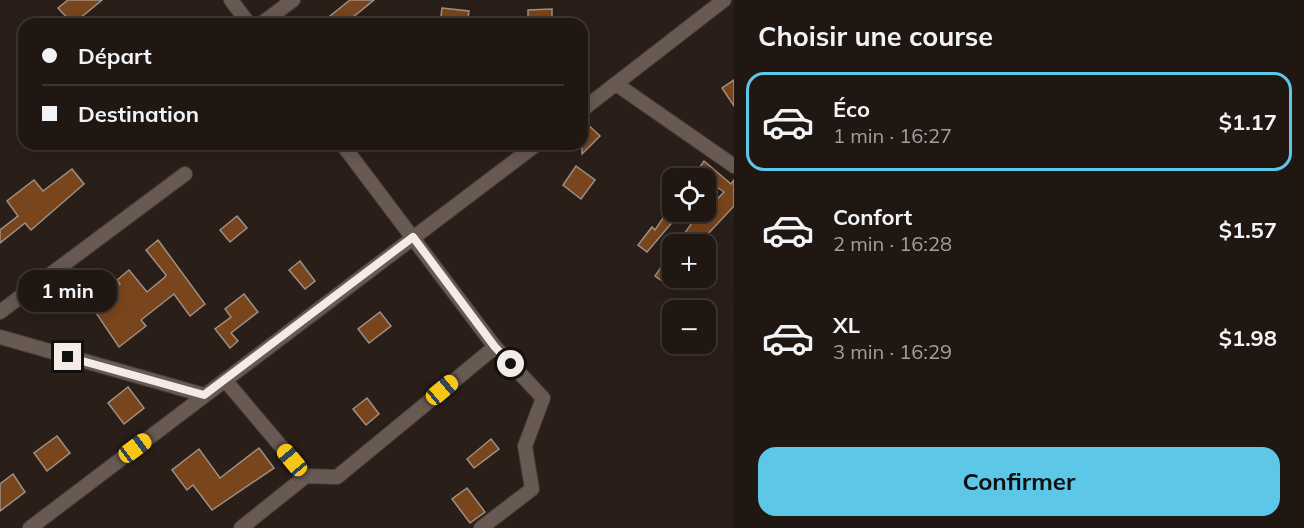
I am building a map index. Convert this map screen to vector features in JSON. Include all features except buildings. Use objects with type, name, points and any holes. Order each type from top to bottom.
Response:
[{"type":"street","points":[[231,0],[244,18]]},
{"type":"street","points":[[269,18],[293,0]]},
{"type":"street","points":[[588,105],[724,0]]},
{"type":"street","points":[[616,84],[734,166]]},
{"type":"street","points":[[347,150],[495,347],[543,398],[525,446],[532,489],[481,528]]},
{"type":"street","points":[[30,528],[529,150]]},
{"type":"street","points":[[0,312],[185,174]]},
{"type":"street","points":[[0,337],[204,395]]},
{"type":"street","points":[[241,528],[306,476],[337,477],[495,347]]},
{"type":"street","points":[[225,380],[306,476]]},
{"type":"route","points":[[68,357],[204,395],[413,237],[495,347],[511,364]]}]
